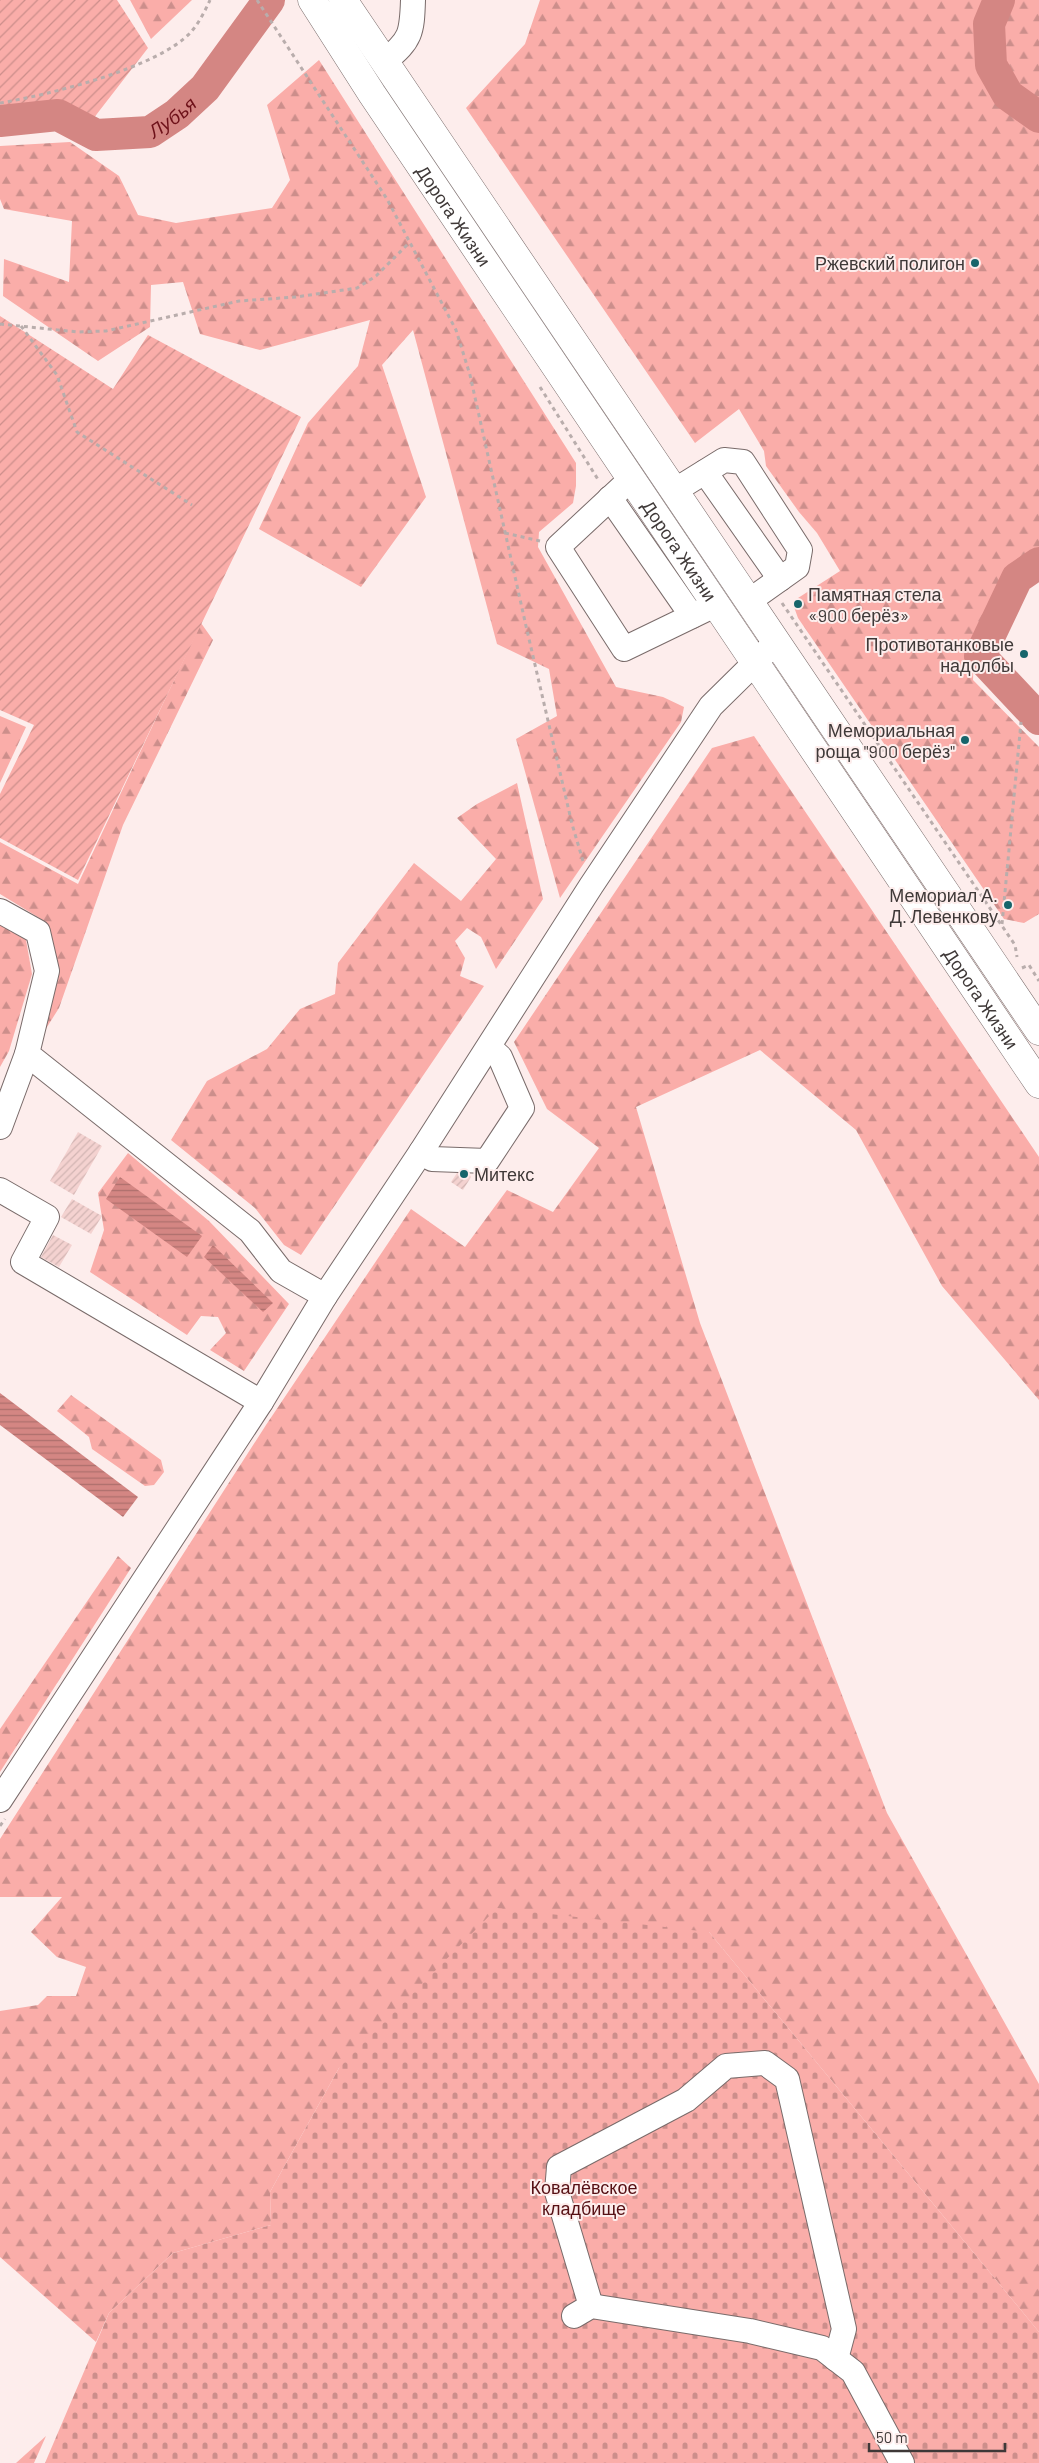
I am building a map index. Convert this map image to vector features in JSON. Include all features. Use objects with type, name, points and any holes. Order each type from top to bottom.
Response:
[{"type":"main road","name":"Дорога Жизни","points":[[330,4],[385,61],[458,172],[1039,1031]]},
{"type":"main road","name":"Дорога Жизни","points":[[330,4],[378,102],[1039,1084]]},
{"type":"street","points":[[385,61],[404,45],[412,25],[413,0]]},
{"type":"street","points":[[674,491],[724,460],[743,462],[800,550],[797,567],[749,601]]},
{"type":"street","points":[[705,472],[776,582]]},
{"type":"street","points":[[632,478],[558,547],[624,649],[717,604]]},
{"type":"street","points":[[610,498],[692,616]]},
{"type":"street","points":[[0,1800],[261,1402],[325,1296],[421,1152],[591,886],[711,706],[776,642]]},
{"type":"street","points":[[0,911],[38,932],[47,971],[27,1054],[0,1127]]},
{"type":"street","points":[[421,1152],[432,1159],[487,1161],[522,1108],[500,1056],[488,1047]]},
{"type":"street","points":[[27,1054],[250,1231],[281,1271],[325,1296]]},
{"type":"street","points":[[0,1190],[47,1217],[23,1262],[261,1402]]},
{"type":"street","points":[[836,2359],[844,2329],[787,2079],[765,2062],[726,2066],[686,2100],[559,2167],[557,2192],[582,2311],[750,2331],[822,2348],[836,2359],[853,2372],[902,2463]]},
{"type":"path","points":[[0,104],[70,88],[131,66],[170,49],[190,33],[202,18],[210,0]]},
{"type":"path","points":[[257,0],[387,199],[456,330],[470,375],[572,824],[591,886]]},
{"type":"path","points":[[0,324],[78,332],[106,331],[239,301],[296,297],[356,288],[376,276],[409,243]]},
{"type":"path","points":[[21,326],[57,376],[76,432],[192,505]]},
{"type":"path","points":[[505,533],[558,547]]},
{"type":"path","points":[[776,582],[1015,945],[1020,970],[1028,965],[1039,981]]},
{"type":"path","points":[[1002,925],[1021,722]]},
{"type":"green space","points":[[0,0],[117,0],[148,48],[93,119],[42,101],[0,111]]},
{"type":"green space","points":[[130,0],[192,0],[151,39]]},
{"type":"green space","points":[[540,0],[1039,0],[1039,551],[1011,571],[974,645],[973,680],[1039,747],[1039,914],[1024,923],[1004,919],[798,618],[794,607],[798,598],[840,571],[817,533],[799,512],[766,466],[764,451],[739,409],[695,443],[466,108],[525,44]]},
{"type":"green space","points":[[319,60],[576,463],[576,486],[573,503],[539,532],[538,547],[616,687],[663,697],[684,707],[681,722],[560,898],[516,739],[557,716],[549,669],[497,644],[413,330],[382,365],[426,497],[361,587],[259,529],[308,423],[358,366],[370,320],[260,350],[200,334],[183,282],[151,285],[150,327],[98,361],[3,296],[4,259],[69,282],[72,221],[4,209],[0,199],[0,146],[70,142],[119,176],[138,215],[176,223],[272,208],[290,180],[267,105]]},
{"type":"green space","points":[[0,316],[113,389],[148,335],[301,417],[78,880],[0,838],[0,794],[34,725],[0,710]]},
{"type":"green space","points":[[201,623],[213,640],[123,825],[59,1008],[42,1035],[57,976],[46,922],[0,894],[0,842],[78,884]]},
{"type":"green space","points":[[0,716],[26,727],[0,783]]},
{"type":"green space","points":[[754,736],[1039,1157],[1039,1400],[942,1286],[856,1130],[760,1050],[636,1107],[700,1323],[887,1813],[1039,2084],[1039,2332],[709,1932],[339,2068],[270,2192],[271,2225],[173,2253],[109,2313],[96,2342],[0,2257],[0,2011],[38,2005],[47,1996],[76,1996],[86,1967],[57,1957],[31,1932],[62,1897],[0,1897],[0,1839],[266,1425],[411,1209],[465,1247],[507,1190],[553,1212],[599,1148],[547,1109],[514,1042],[712,748]]},
{"type":"green space","points":[[517,783],[543,899],[496,969],[481,937],[467,928],[455,941],[465,958],[460,976],[484,986],[301,1255],[284,1245],[255,1208],[171,1140],[207,1081],[267,1049],[300,1009],[335,994],[338,963],[414,863],[461,901],[496,859],[457,818],[477,804]]},
{"type":"green space","points":[[0,925],[26,940],[32,974],[9,1051],[0,1067]]},
{"type":"green space","points":[[128,1153],[209,1221],[289,1304],[244,1371],[210,1350],[226,1333],[218,1317],[201,1316],[187,1335],[90,1272],[104,1230],[98,1193]]},
{"type":"green space","points":[[71,1395],[161,1460],[164,1472],[154,1485],[145,1486],[92,1449],[89,1437],[57,1411]]},
{"type":"green space","points":[[118,1556],[131,1568],[0,1772],[0,1729]]},
{"type":"green space","name":"Ковалёвское кладбище","points":[[497,1908],[709,1932],[1039,2332],[1039,2463],[45,2463],[109,2313],[173,2253],[271,2225],[270,2192],[339,2068]]},
{"type":"green space","points":[[46,2436],[34,2463],[16,2463]]},
{"type":"shaded area","points":[[120,1177],[202,1236],[187,1257],[106,1199]]},
{"type":"shaded area","points":[[213,1245],[273,1303],[263,1312],[204,1257]]},
{"type":"shaded area","points":[[0,1393],[138,1497],[123,1517],[0,1425]]},
{"type":"building","points":[[78,1132],[102,1146],[74,1195],[50,1181]]},
{"type":"building","points":[[459,1170],[467,1170],[471,1177],[463,1190],[451,1182]]},
{"type":"building","points":[[72,1199],[102,1216],[91,1234],[61,1217]]},
{"type":"building","points":[[53,1235],[72,1245],[59,1267],[41,1257]]},
{"type":"waterway","name":"Лубья","points":[[0,121],[58,115],[96,135],[150,132],[177,114],[205,88],[269,0]]},
{"type":"waterway","name":"Лубья","points":[[999,0],[989,24],[991,65],[1008,95],[1039,117]]},
{"type":"waterway","name":"Лубья","points":[[1039,563],[1017,578],[980,656],[1039,719]]},
{"type":"place","name":"Ржевский полигон","points":[[975,263]]},
{"type":"place","name":"Памятная стела «900 берёз»","points":[[798,604]]},
{"type":"place","name":"Противотанковые надолбы","points":[[1024,654]]},
{"type":"place","name":"Мемориальная роща \"900 берёз\"","points":[[965,740]]},
{"type":"place","name":"Мемориал А. Д. Левенкову","points":[[1008,905]]},
{"type":"place","name":"Митекс","points":[[464,1174]]}]
